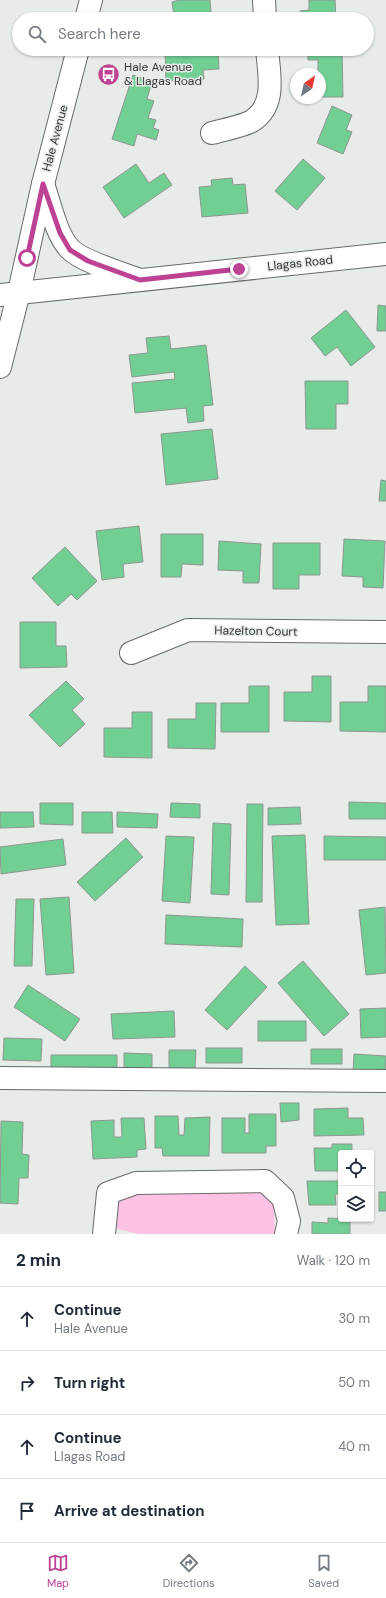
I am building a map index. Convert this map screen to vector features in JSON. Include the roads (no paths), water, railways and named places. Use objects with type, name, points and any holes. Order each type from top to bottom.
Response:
[{"type":"street","points":[[88,12],[91,0]]},
{"type":"street","points":[[264,0],[265,12]]},
{"type":"street","name":"Hale Avenue","points":[[0,367],[10,294],[43,184],[76,56]]},
{"type":"street","points":[[212,133],[251,121],[266,108],[270,90],[268,56]]},
{"type":"street","points":[[43,184],[60,233],[70,250],[88,261],[140,280]]},
{"type":"street","name":"Llagas Road","points":[[10,294],[386,254]]},
{"type":"street","name":"Hazelton Court","points":[[131,653],[188,630],[386,632]]},
{"type":"street","points":[[0,1078],[386,1081]]},
{"type":"street","points":[[104,1234],[108,1193],[136,1183],[265,1181],[283,1198],[289,1221],[286,1234]]},
{"type":"place","name":"Hale Avenue & Llagas Road","points":[[109,74]]}]
